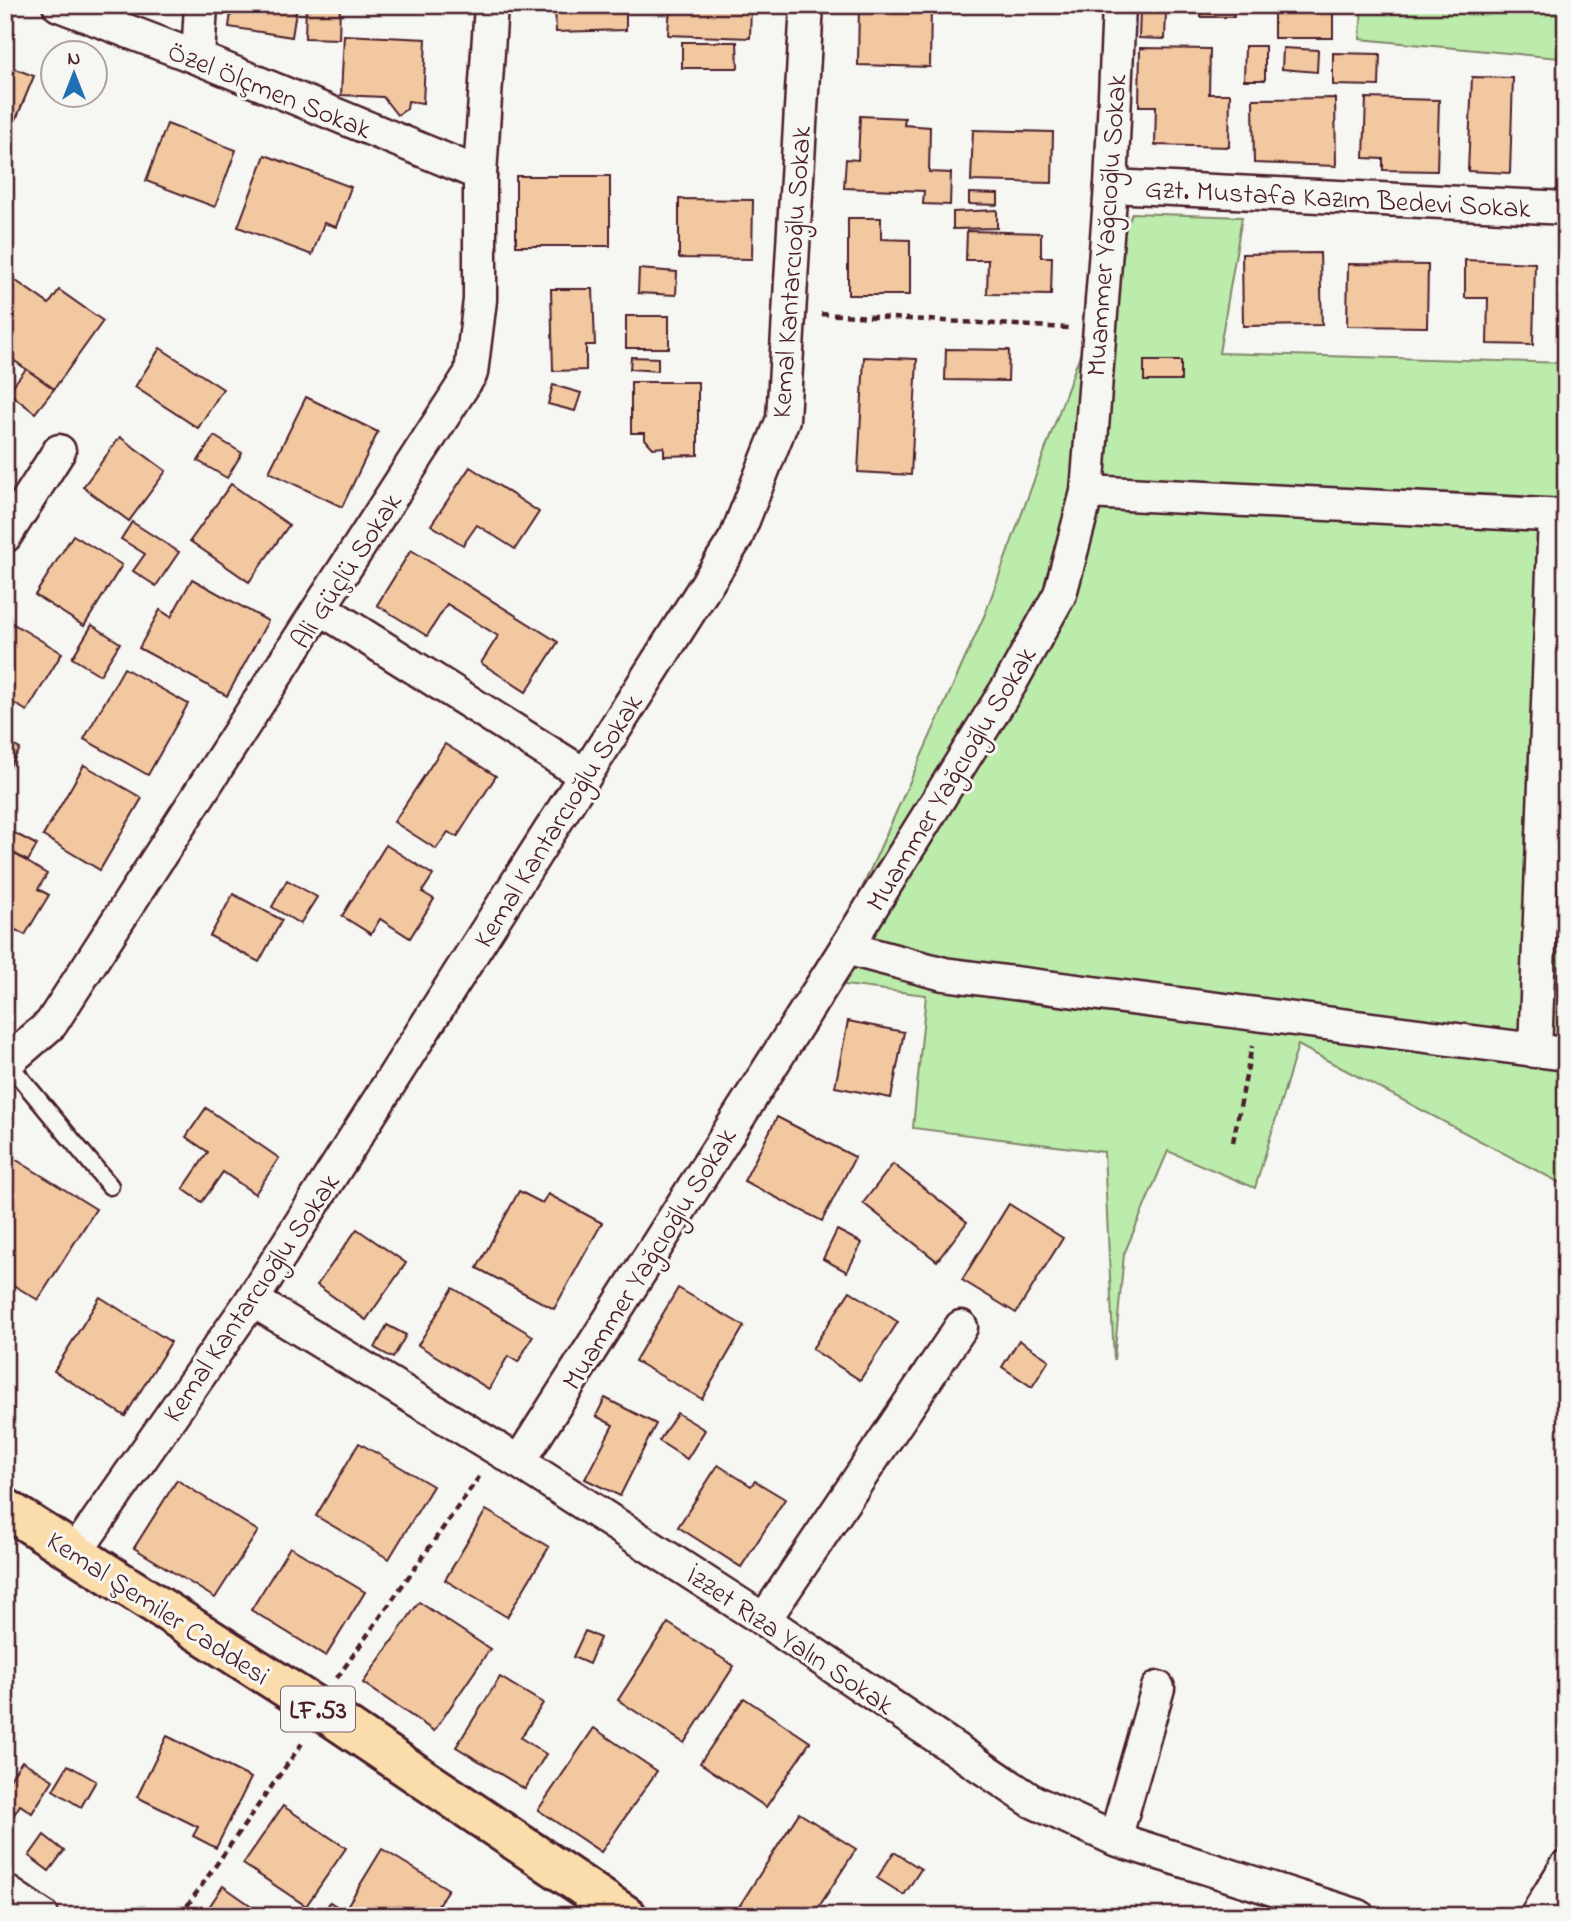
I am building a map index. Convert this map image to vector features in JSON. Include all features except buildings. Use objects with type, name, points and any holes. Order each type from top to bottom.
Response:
[{"type":"main road","name":"Kemal Şemiler Caddesi","points":[[5,1508],[320,1709],[627,1916]]},
{"type":"street","name":"Özel Ölçmen Sokak","points":[[59,5],[198,58],[480,174]]},
{"type":"street","points":[[198,58],[201,5]]},
{"type":"street","name":"Ali Güçlü Sokak","points":[[7,1064],[51,1024],[471,373],[480,300],[480,174],[491,5]]},
{"type":"street","name":"Kemal Kantarcıoğlu Sokak","points":[[75,1553],[252,1300],[736,538],[783,419],[807,5]]},
{"type":"street","name":"Muammer Yağcıoğlu Sokak","points":[[509,1456],[846,948],[1010,684],[1060,594],[1087,492],[1097,330],[1111,186],[1119,5]]},
{"type":"street","name":"Gzt. Mustafa Kazım Bedevi Sokak","points":[[1111,186],[1566,208]]},
{"type":"street","points":[[5,536],[59,451]]},
{"type":"street","points":[[846,948],[944,974],[1550,1053],[1561,516],[1087,492]]},
{"type":"street","points":[[320,608],[585,775]]},
{"type":"street","name":"İzzet Rıza Yalın Sokak","points":[[252,1300],[509,1456],[764,1620],[1032,1801],[1115,1839],[1358,1916]]},
{"type":"street","points":[[764,1620],[961,1327]]},
{"type":"street","points":[[1115,1839],[1158,1688]]},
{"type":"street","points":[[1536,1916],[1566,1867]]},
{"type":"street","points":[[5,1891],[42,1916]]},
{"type":"lane","points":[[7,1064],[110,1186]]},
{"type":"path","points":[[789,313],[1097,330]]},
{"type":"path","points":[[1233,1142],[1258,1014]]},
{"type":"path","points":[[180,1916],[320,1709],[509,1456]]},
{"type":"green space","points":[[1362,5],[1561,5],[1559,58],[1360,39]]},
{"type":"green space","points":[[1132,213],[1242,217],[1219,353],[1566,363],[1566,1186],[1298,1045],[1255,1188],[1168,1151],[1124,1254],[1114,1360],[1104,1152],[913,1128],[926,995],[820,982],[985,614]]}]
